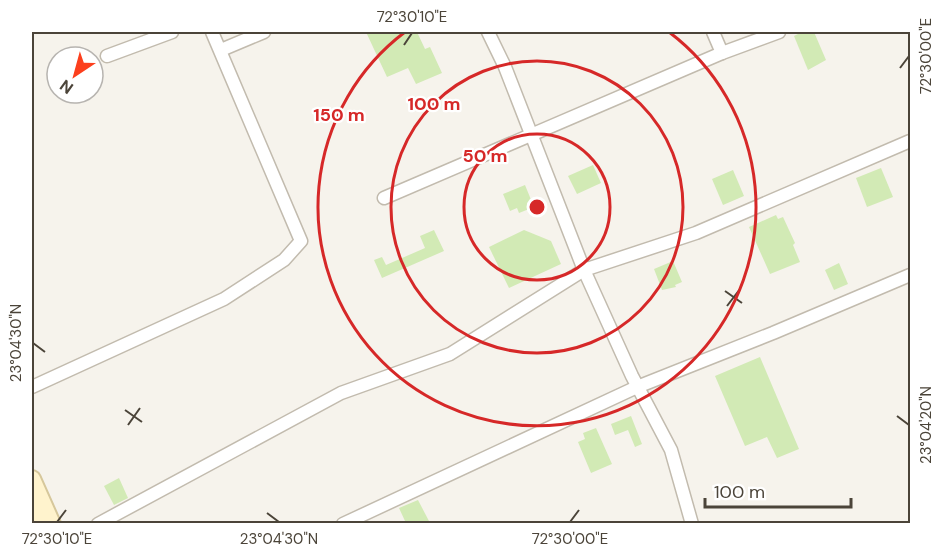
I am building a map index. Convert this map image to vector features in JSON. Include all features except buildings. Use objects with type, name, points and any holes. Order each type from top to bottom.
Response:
[{"type":"street","points":[[107,56],[172,32]]},
{"type":"street","points":[[32,387],[224,299],[284,260],[301,241],[212,32]]},
{"type":"street","points":[[221,50],[264,32]]},
{"type":"street","points":[[488,32],[505,67],[584,270],[638,387],[671,450],[692,524]]},
{"type":"street","points":[[713,32],[722,53]]},
{"type":"street","points":[[384,198],[722,53],[779,32]]},
{"type":"street","points":[[98,524],[341,393],[450,354],[584,270],[696,233],[910,141]]},
{"type":"street","points":[[342,524],[638,387],[910,275]]},
{"type":"street","points":[[32,479],[52,524]]},
{"type":"street","points":[[32,508],[39,524]]},
{"type":"green space","points":[[366,32],[417,32],[425,49],[430,47],[442,73],[416,84],[408,68],[387,77]]},
{"type":"green space","points":[[802,32],[814,32],[826,60],[808,70],[794,36]]},
{"type":"green space","points":[[593,165],[601,183],[577,194],[568,176]]},
{"type":"green space","points":[[881,168],[893,197],[867,207],[856,178]]},
{"type":"green space","points":[[733,170],[744,196],[723,205],[712,179]]},
{"type":"green space","points":[[525,185],[534,207],[519,213],[517,208],[510,211],[503,194]]},
{"type":"green space","points":[[776,215],[778,219],[783,217],[795,243],[793,245],[800,262],[770,274],[749,227]]},
{"type":"green space","points":[[434,230],[444,251],[382,278],[374,260],[382,257],[386,265],[425,248],[420,236]]},
{"type":"green space","points":[[524,230],[551,241],[561,264],[509,288],[489,247]]},
{"type":"green space","points":[[673,261],[682,282],[675,285],[676,287],[662,290],[654,269]]},
{"type":"green space","points":[[839,263],[848,284],[834,290],[825,270]]},
{"type":"green space","points":[[760,357],[799,449],[777,458],[767,437],[745,446],[715,376]]},
{"type":"green space","points":[[631,416],[642,444],[635,447],[628,430],[615,435],[611,424]]},
{"type":"green space","points":[[596,428],[612,464],[591,473],[578,442],[585,439],[583,433]]},
{"type":"green space","points":[[119,478],[128,498],[114,505],[104,486]]},
{"type":"green space","points":[[418,500],[430,523],[405,521],[399,508]]}]
